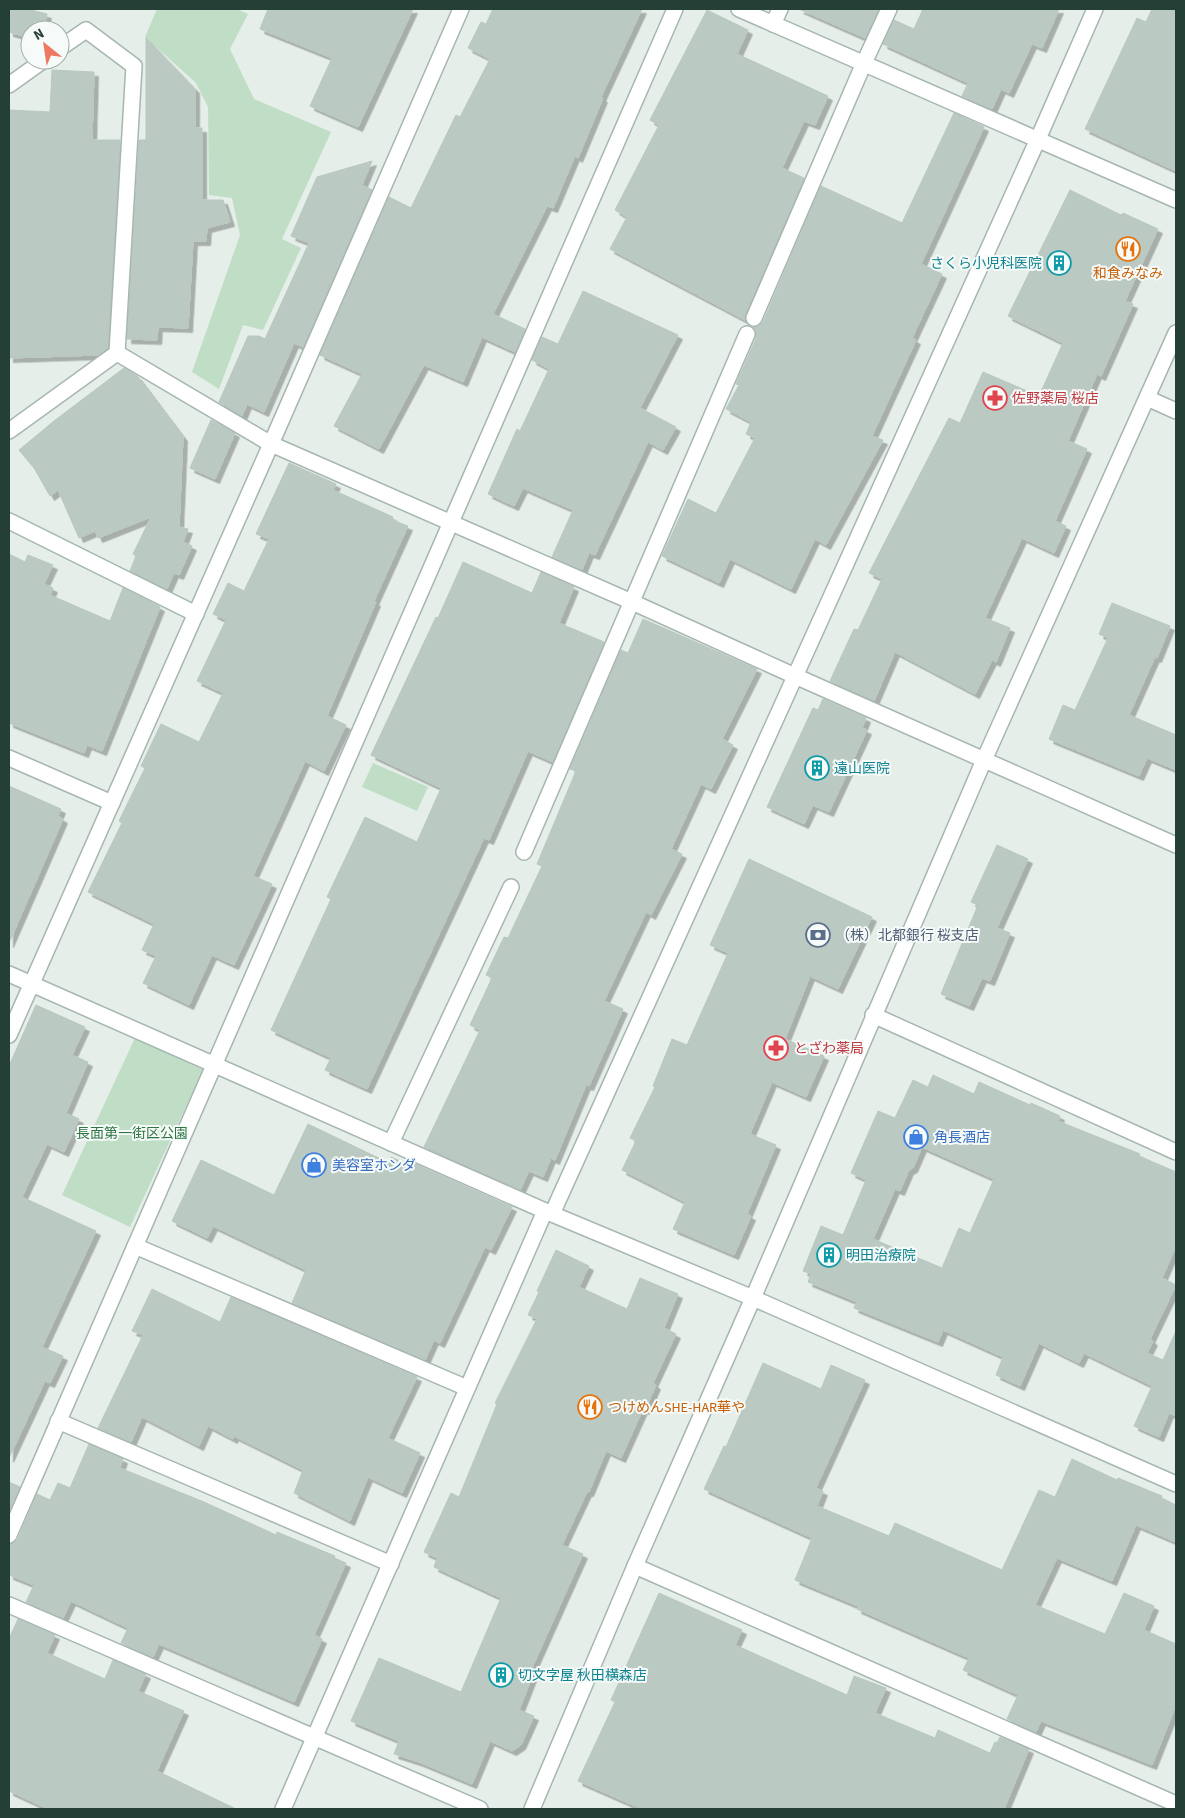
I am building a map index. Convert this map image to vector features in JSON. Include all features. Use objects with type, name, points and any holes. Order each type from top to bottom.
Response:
[{"type":"street","points":[[9,1035],[461,9]]},
{"type":"street","points":[[9,1535],[675,9]]},
{"type":"street","points":[[739,9],[1176,200]]},
{"type":"street","points":[[773,24],[780,9]]},
{"type":"street","points":[[754,318],[889,9]]},
{"type":"street","points":[[283,1809],[468,1388],[795,676],[1095,9]]},
{"type":"street","points":[[70,41],[86,30],[134,66],[117,353]]},
{"type":"street","points":[[9,85],[30,70]]},
{"type":"street","points":[[532,1809],[635,1566],[753,1298],[984,760],[1176,333]]},
{"type":"street","points":[[524,852],[747,334]]},
{"type":"street","points":[[117,353],[271,444],[1176,844]]},
{"type":"street","points":[[9,431],[117,353]]},
{"type":"street","points":[[1147,398],[1176,411]]},
{"type":"street","points":[[9,521],[196,614]]},
{"type":"street","points":[[9,758],[112,803]]},
{"type":"street","points":[[391,1143],[511,887]]},
{"type":"street","points":[[9,974],[391,1143],[753,1298],[1176,1484]]},
{"type":"street","points":[[873,1015],[1176,1152]]},
{"type":"street","points":[[135,1246],[468,1388]]},
{"type":"street","points":[[58,1421],[391,1564]]},
{"type":"street","points":[[635,1566],[1176,1804]]},
{"type":"street","points":[[9,1605],[480,1809]]},
{"type":"green space","points":[[157,9],[237,9],[248,14],[230,49],[254,99],[331,132],[282,239],[301,248],[263,330],[243,325],[219,389],[192,372],[240,235],[232,198],[209,195],[208,107],[196,83],[145,37]]},
{"type":"green space","points":[[373,763],[428,787],[417,811],[362,787]]},
{"type":"green space","name":"長面第一街区公園","points":[[135,1038],[203,1070],[130,1227],[62,1195]]},
{"type":"building","points":[[9,9],[27,9],[47,14],[46,20],[20,20],[20,35],[9,32]]},
{"type":"building","points":[[268,9],[413,9],[358,127],[310,106],[332,58],[260,29]]},
{"type":"building","points":[[493,9],[642,9],[601,97],[603,98],[578,158],[575,156],[553,208],[547,206],[493,314],[525,329],[515,352],[482,337],[463,382],[424,365],[379,449],[334,426],[362,374],[320,355],[389,197],[411,208],[456,115],[460,117],[490,59],[468,48],[481,22],[486,24]]},
{"type":"building","points":[[799,9],[879,9],[865,38]]},
{"type":"building","points":[[923,9],[1059,9],[1042,48],[1032,44],[1009,93],[1001,89],[992,109],[962,96],[968,83],[883,44],[894,20],[914,29]]},
{"type":"building","points":[[1152,9],[1176,9],[1176,171],[1085,129],[1137,18],[1146,22]]},
{"type":"building","points":[[707,10],[748,30],[737,54],[828,96],[815,125],[804,121],[782,168],[804,178],[745,314],[745,320],[610,249],[627,217],[615,210],[659,125],[650,120]]},
{"type":"building","points":[[146,38],[195,89],[195,128],[202,128],[202,200],[223,200],[230,222],[207,228],[206,241],[193,241],[188,328],[158,327],[157,340],[127,339],[139,140],[146,140]]},
{"type":"building","points":[[52,70],[94,72],[92,140],[120,140],[108,348],[98,355],[9,358],[9,110],[50,112]]},
{"type":"building","points":[[954,113],[984,127],[921,264],[942,274],[912,338],[916,340],[872,436],[883,440],[826,545],[815,539],[791,589],[730,559],[719,583],[662,556],[688,499],[716,513],[755,438],[746,434],[751,422],[726,409],[739,385],[736,384],[756,338],[756,332],[753,327],[759,326],[763,322],[821,186],[902,223]]},
{"type":"building","points":[[372,161],[362,185],[372,190],[303,347],[294,343],[264,412],[247,404],[242,416],[219,402],[248,336],[259,336],[265,339],[309,243],[291,236],[317,177]]},
{"type":"building","points":[[1070,190],[1121,215],[1123,213],[1158,229],[1125,301],[1133,304],[1101,376],[1097,374],[1068,441],[1087,449],[1055,521],[1066,526],[1054,553],[1022,538],[985,618],[1010,628],[996,662],[992,660],[975,694],[895,652],[874,701],[830,681],[854,629],[858,630],[882,579],[869,573],[949,418],[960,423],[983,372],[1039,396],[1063,343],[1008,316]]},
{"type":"building","points":[[583,291],[678,335],[640,408],[676,427],[663,450],[648,442],[595,555],[589,553],[582,570],[552,557],[573,510],[523,488],[514,506],[488,494],[517,429],[520,431],[549,369],[532,360],[542,337],[558,344]]},
{"type":"building","points":[[124,368],[137,376],[183,437],[179,527],[188,529],[183,542],[192,546],[179,575],[174,573],[167,589],[130,571],[136,556],[133,554],[151,517],[98,538],[95,531],[79,538],[58,490],[50,496],[34,468],[19,450]]},
{"type":"building","points":[[211,420],[235,433],[215,479],[190,468]]},
{"type":"building","points":[[289,463],[336,484],[333,490],[393,517],[392,520],[408,526],[374,601],[376,602],[327,716],[346,725],[324,771],[305,761],[253,876],[272,884],[234,965],[212,955],[189,1005],[143,983],[156,956],[142,950],[154,924],[88,892],[122,823],[119,821],[145,768],[141,766],[161,724],[199,742],[223,693],[197,681],[226,620],[213,614],[228,583],[244,591],[269,539],[256,534]]},
{"type":"building","points":[[9,554],[25,562],[28,555],[53,565],[44,584],[53,588],[50,595],[110,621],[123,588],[160,607],[102,751],[87,745],[84,753],[9,723]]},
{"type":"building","points":[[463,562],[532,593],[541,572],[574,587],[559,623],[604,642],[553,762],[528,751],[489,840],[484,838],[367,1089],[325,1070],[331,1058],[271,1030],[331,899],[327,897],[365,817],[417,842],[441,788],[371,755],[436,617],[438,618]]},
{"type":"building","points":[[1112,603],[1170,626],[1157,658],[1155,657],[1129,715],[1176,735],[1176,770],[1147,758],[1139,776],[1049,739],[1063,705],[1075,710],[1108,638],[1099,634]]},
{"type":"building","points":[[643,619],[757,669],[722,739],[733,745],[711,789],[701,784],[671,849],[682,854],[651,915],[646,912],[604,1001],[623,1009],[589,1086],[586,1085],[555,1160],[551,1158],[543,1177],[529,1171],[520,1190],[424,1147],[480,1030],[470,1025],[492,978],[486,975],[504,937],[508,938],[542,866],[537,864],[576,771],[570,769],[621,650],[628,653]]},
{"type":"building","name":"遠山医院","points":[[823,699],[866,718],[862,728],[867,730],[829,812],[813,805],[804,824],[767,807],[813,708],[818,710]]},
{"type":"building","points":[[9,786],[61,809],[58,816],[63,819],[9,943]]},
{"type":"building","points":[[997,845],[1028,859],[997,928],[1010,933],[990,981],[982,978],[969,1006],[941,994],[978,905],[971,902]]},
{"type":"building","points":[[749,859],[872,917],[838,989],[810,976],[785,1039],[824,1056],[806,1097],[772,1082],[750,1134],[776,1145],[747,1214],[751,1216],[734,1255],[673,1229],[685,1202],[622,1170],[636,1141],[630,1138],[655,1087],[653,1086],[672,1039],[687,1045],[728,953],[710,945]]},
{"type":"building","points":[[36,1005],[85,1027],[72,1055],[88,1062],[66,1113],[79,1119],[64,1152],[47,1144],[22,1197],[96,1231],[42,1347],[63,1356],[50,1383],[45,1381],[9,1458],[9,1066]]},
{"type":"building","points":[[933,1075],[974,1094],[979,1082],[1060,1116],[1058,1121],[1140,1154],[1139,1156],[1176,1172],[1176,1246],[1162,1278],[1176,1285],[1150,1339],[1153,1341],[1147,1353],[1163,1360],[1176,1331],[1176,1416],[1169,1413],[1159,1437],[1134,1426],[1152,1386],[1084,1353],[1079,1363],[1039,1343],[1020,1386],[996,1375],[1003,1357],[943,1330],[938,1342],[854,1308],[857,1302],[808,1282],[811,1274],[803,1271],[821,1226],[843,1235],[866,1180],[851,1173],[878,1111],[895,1118],[913,1080],[928,1087]],"holes":[[[922,1147],[994,1179],[970,1233],[959,1228],[942,1268],[873,1239],[895,1189],[900,1191]]]},
{"type":"building","points":[[308,1124],[389,1163],[391,1157],[414,1167],[415,1164],[512,1207],[491,1250],[485,1247],[440,1343],[434,1340],[425,1360],[292,1303],[306,1270],[213,1226],[207,1238],[172,1221],[201,1160],[274,1195]]},
{"type":"building","points":[[556,1250],[589,1266],[579,1287],[627,1309],[640,1278],[678,1294],[664,1328],[676,1334],[653,1383],[656,1385],[645,1410],[643,1409],[621,1458],[606,1451],[589,1492],[587,1492],[562,1545],[583,1554],[531,1670],[534,1672],[519,1710],[534,1716],[521,1745],[512,1751],[490,1741],[472,1784],[419,1762],[394,1754],[399,1741],[351,1721],[379,1658],[461,1692],[501,1598],[434,1567],[437,1558],[424,1552],[451,1493],[459,1497],[497,1404],[495,1403],[537,1319],[528,1315]]},
{"type":"building","points":[[152,1289],[220,1322],[231,1297],[417,1377],[388,1438],[420,1453],[402,1493],[368,1477],[350,1521],[294,1493],[303,1470],[234,1436],[233,1439],[208,1426],[199,1446],[142,1417],[131,1442],[98,1428],[143,1335],[132,1331]]},
{"type":"building","points":[[763,1363],[821,1389],[831,1365],[865,1380],[816,1488],[823,1491],[817,1506],[889,1536],[895,1523],[1002,1570],[1039,1490],[1055,1497],[1072,1459],[1117,1480],[1118,1478],[1162,1496],[1161,1498],[1176,1505],[1176,1542],[1136,1525],[1112,1581],[1057,1558],[1035,1605],[1105,1634],[1124,1593],[1154,1606],[1144,1630],[1176,1644],[1176,1705],[1152,1765],[1041,1721],[1036,1732],[1007,1719],[1018,1695],[963,1670],[969,1658],[857,1609],[858,1606],[795,1580],[812,1538],[704,1489],[724,1446],[726,1447]]},
{"type":"building","points":[[89,1444],[123,1459],[120,1468],[204,1502],[276,1535],[277,1532],[335,1556],[334,1558],[346,1563],[314,1635],[322,1639],[294,1702],[159,1644],[153,1657],[121,1643],[128,1628],[71,1601],[63,1618],[26,1602],[34,1585],[9,1575],[9,1544],[14,1543],[18,1539],[37,1494],[50,1500],[58,1483],[70,1488]]},
{"type":"building","points":[[9,1482],[20,1487],[9,1512]]},
{"type":"building","points":[[659,1593],[742,1630],[735,1645],[847,1695],[854,1676],[886,1688],[875,1713],[935,1738],[938,1730],[990,1753],[995,1742],[997,1743],[1000,1737],[1029,1749],[1004,1809],[642,1809],[578,1781],[615,1702],[611,1700]]},
{"type":"building","points":[[18,1619],[55,1635],[47,1653],[105,1679],[113,1660],[146,1674],[138,1691],[184,1711],[157,1771],[236,1809],[48,1809],[9,1791],[9,1639]]},
{"type":"place","name":"和食みなみ","points":[[1128,249]]},
{"type":"place","name":"さくら小児科医院","points":[[1059,263]]},
{"type":"place","name":"佐野薬局 桜店","points":[[995,398]]},
{"type":"place","name":"遠山医院","points":[[817,768]]},
{"type":"place","name":"（株）北都銀行 桜支店","points":[[818,935]]},
{"type":"place","name":"とざわ薬局","points":[[776,1048]]},
{"type":"place","name":"角長酒店","points":[[916,1137]]},
{"type":"place","name":"美容室ホンダ","points":[[314,1165]]},
{"type":"place","name":"明田治療院","points":[[829,1255]]},
{"type":"place","name":"つけめんSHE-HAR華や","points":[[590,1407]]},
{"type":"place","name":"切文字屋 秋田横森店","points":[[501,1675]]}]
